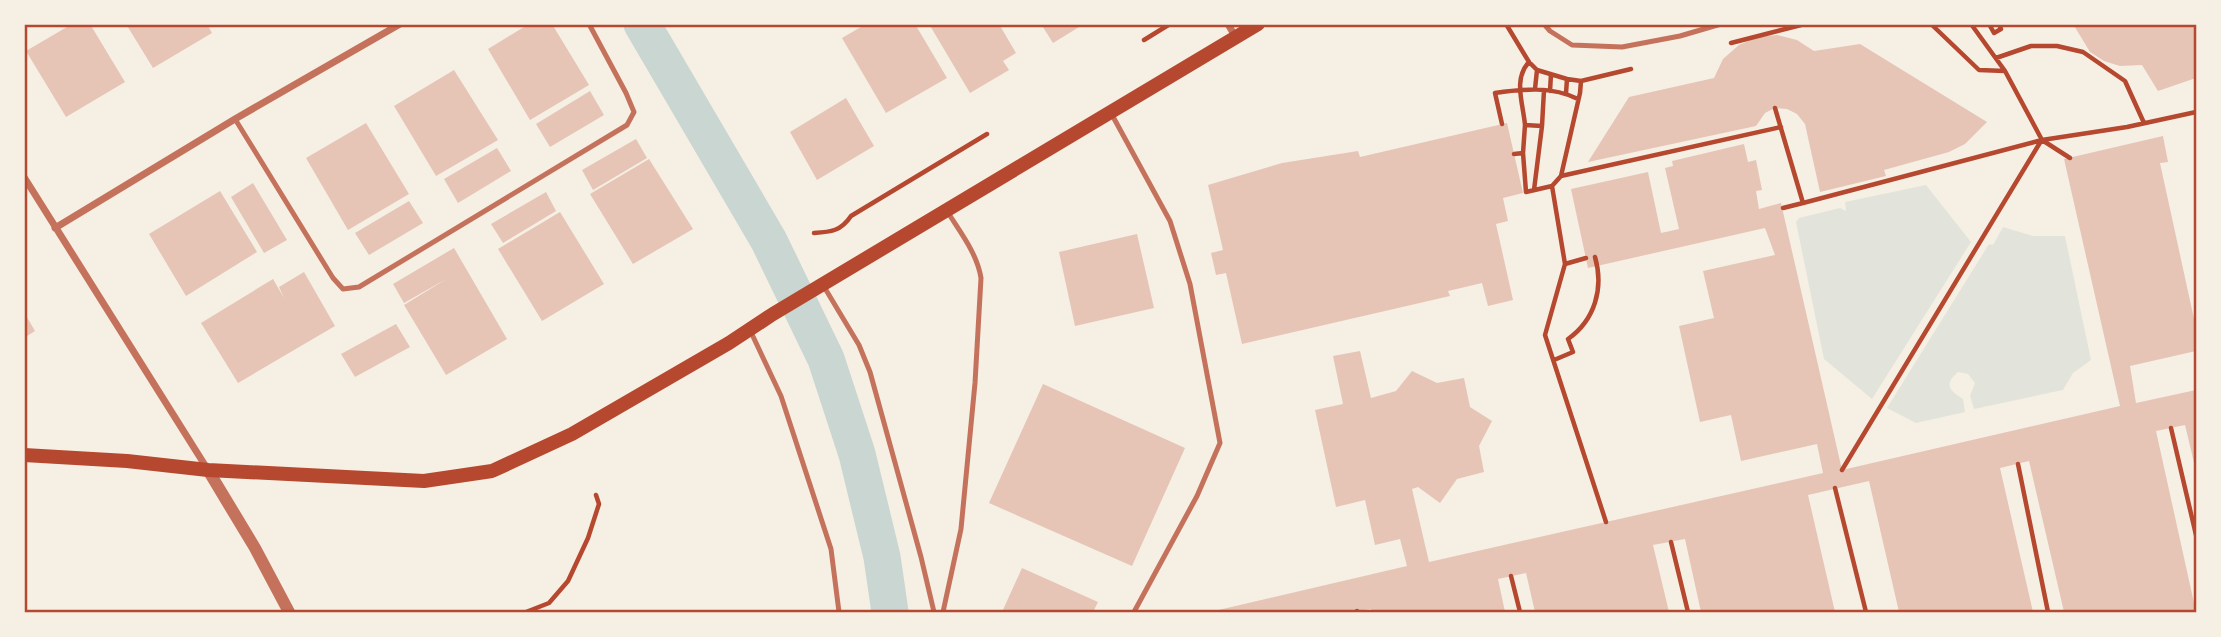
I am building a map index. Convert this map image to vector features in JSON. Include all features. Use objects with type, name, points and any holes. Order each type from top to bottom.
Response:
[{"type":"main road","points":[[24,454],[208,470],[424,481],[492,471],[572,434],[1258,24]]},
{"type":"street","points":[[55,228],[400,24]]},
{"type":"street","points":[[1228,24],[1236,38]]},
{"type":"street","points":[[24,177],[208,470],[255,548],[289,612]]},
{"type":"lane","points":[[236,120],[333,278],[344,289],[359,287],[627,125],[634,113],[631,103],[589,24]]},
{"type":"lane","points":[[1544,24],[1549,32],[1572,45],[1622,47],[1680,36],[1721,24]]},
{"type":"lane","points":[[1111,113],[1170,221],[1190,284],[1220,443],[1197,496],[1134,612]]},
{"type":"lane","points":[[943,612],[961,529],[982,278],[980,267],[947,211]]},
{"type":"lane","points":[[822,285],[859,345],[870,372],[934,612]]},
{"type":"lane","points":[[750,330],[781,396],[831,549],[839,612]]},
{"type":"path","points":[[1144,40],[1170,24]]},
{"type":"path","points":[[1931,24],[1979,70],[2006,71]]},
{"type":"path","points":[[1971,24],[2006,71],[2042,140],[2070,158]]},
{"type":"path","points":[[1989,24],[1994,33],[2001,29],[1999,24]]},
{"type":"path","points":[[1996,58],[2031,46],[2057,46],[2083,52],[2103,62],[2125,81],[2144,123]]},
{"type":"path","points":[[1529,61],[1522,69],[1520,90],[1525,125],[1523,153],[1526,192],[1552,186],[1561,176],[1581,81]]},
{"type":"path","points":[[1535,89],[1537,70]]},
{"type":"path","points":[[1534,190],[1551,74]]},
{"type":"path","points":[[1566,93],[1567,79]]},
{"type":"path","points":[[1502,124],[1495,93],[1535,89],[1566,93],[1578,99]]},
{"type":"path","points":[[1775,108],[1803,203]]},
{"type":"path","points":[[1783,208],[2042,140],[2144,123],[2196,111]]},
{"type":"path","points":[[1525,125],[1542,126]]},
{"type":"path","points":[[1561,176],[1781,127]]},
{"type":"path","points":[[814,233],[833,232],[845,226],[851,216],[987,134]]},
{"type":"path","points":[[1842,470],[2042,140]]},
{"type":"path","points":[[1514,153],[1523,153]]},
{"type":"path","points":[[1552,186],[1565,264],[1545,335],[1606,522]]},
{"type":"path","points":[[1554,360],[1573,352],[1568,339],[1585,326],[1594,305],[1599,277],[1595,257]]},
{"type":"path","points":[[1565,264],[1586,258]]},
{"type":"path","points":[[2171,428],[2196,535]]},
{"type":"path","points":[[2018,464],[2048,612]]},
{"type":"path","points":[[1835,488],[1866,612]]},
{"type":"path","points":[[526,612],[549,603],[568,581],[599,504],[596,495]]},
{"type":"path","points":[[1671,542],[1688,612]]},
{"type":"path","points":[[1511,576],[1520,612]]},
{"type":"shaded area","points":[[1926,185],[1971,242],[1872,399],[1824,359],[1796,222],[1799,218],[1840,208],[1846,211],[1845,202]]},
{"type":"shaded area","points":[[2003,227],[2033,236],[2065,236],[2091,360],[2073,373],[2063,390],[1974,409],[1970,396],[1975,383],[1968,374],[1958,372],[1951,380],[1950,387],[1963,399],[1965,412],[1916,423],[1887,408],[1989,244],[1993,245]]},
{"type":"building","points":[[72,24],[90,24],[125,82],[66,117],[26,51]]},
{"type":"building","points":[[126,24],[207,24],[212,33],[153,68]]},
{"type":"building","points":[[529,24],[552,24],[589,85],[530,120],[488,49]]},
{"type":"building","points":[[866,24],[915,24],[947,78],[886,113],[842,38]]},
{"type":"building","points":[[929,24],[999,24],[1016,53],[1003,61],[1009,70],[970,93]]},
{"type":"building","points":[[1041,24],[1084,24],[1053,43]]},
{"type":"building","points":[[2073,24],[2196,24],[2196,78],[2158,91],[2142,65],[2120,66],[2104,61],[2090,52]]},
{"type":"building","points":[[1777,35],[1797,40],[1814,51],[1860,44],[1987,122],[1965,144],[1949,152],[1884,170],[1886,176],[1820,192],[1805,124],[1797,114],[1787,109],[1775,108],[1765,113],[1756,126],[1588,162],[1629,97],[1714,78],[1723,59],[1739,45],[1757,37]]},
{"type":"building","points":[[454,70],[498,140],[436,176],[394,106]]},
{"type":"building","points":[[590,91],[604,115],[550,147],[536,124]]},
{"type":"building","points":[[846,98],[874,146],[817,180],[790,132]]},
{"type":"building","points":[[366,123],[409,194],[348,230],[306,158]]},
{"type":"building","points":[[1507,123],[1523,193],[1503,198],[1508,221],[1496,224],[1513,300],[1488,306],[1482,283],[1448,291],[1450,296],[1242,344],[1226,273],[1216,275],[1211,253],[1223,250],[1208,185],[1282,163],[1358,151],[1360,157]]},
{"type":"building","points":[[2163,136],[2168,162],[2160,163],[2196,328],[2196,351],[2130,366],[2136,403],[2196,390],[2196,471],[2185,425],[2156,431],[2196,612],[2064,612],[2029,461],[2000,468],[2033,612],[1899,612],[1869,481],[1808,495],[1835,612],[1701,612],[1685,539],[1653,545],[1669,612],[1535,612],[1526,573],[1498,579],[1505,612],[1372,612],[1371,609],[1351,612],[1210,612],[1407,566],[1400,539],[1375,545],[1365,500],[1336,507],[1315,410],[1343,404],[1333,356],[1360,351],[1371,398],[1396,391],[1412,371],[1437,383],[1464,378],[1470,407],[1492,421],[1479,446],[1484,472],[1457,479],[1440,503],[1418,487],[1412,489],[1429,562],[1823,473],[1817,444],[1741,461],[1731,415],[1700,422],[1679,326],[1714,318],[1703,271],[1775,255],[1765,228],[1588,268],[1571,189],[1648,172],[1661,233],[1679,229],[1665,168],[1673,166],[1672,161],[1744,144],[1748,162],[1756,160],[1762,190],[1756,191],[1759,209],[1781,203],[1842,470],[2120,406],[2064,159]]},
{"type":"building","points":[[636,139],[647,158],[593,190],[582,170]]},
{"type":"building","points":[[497,148],[511,171],[458,203],[444,179]]},
{"type":"building","points":[[649,159],[693,229],[633,264],[590,194]]},
{"type":"building","points":[[253,183],[287,240],[264,253],[231,197]]},
{"type":"building","points":[[220,191],[257,252],[186,296],[149,234]]},
{"type":"building","points":[[546,192],[556,211],[503,243],[491,224]]},
{"type":"building","points":[[409,201],[423,223],[369,255],[355,233]]},
{"type":"building","points":[[560,212],[604,284],[542,321],[498,249]]},
{"type":"building","points":[[1137,234],[1154,308],[1075,326],[1059,252]]},
{"type":"building","points":[[454,248],[507,339],[446,375],[404,305],[448,278],[404,303],[393,284]]},
{"type":"building","points":[[304,272],[335,326],[238,383],[201,323],[273,279],[284,298],[279,287]]},
{"type":"building","points":[[24,312],[35,331],[24,338]]},
{"type":"building","points":[[396,324],[410,347],[355,377],[341,354]]},
{"type":"building","points":[[1043,384],[1185,448],[1132,566],[989,503]]},
{"type":"building","points":[[1022,568],[1098,602],[1093,612],[1002,612]]},
{"type":"waterway","points":[[642,24],[769,241],[826,359],[857,454],[882,557],[890,612]]}]
